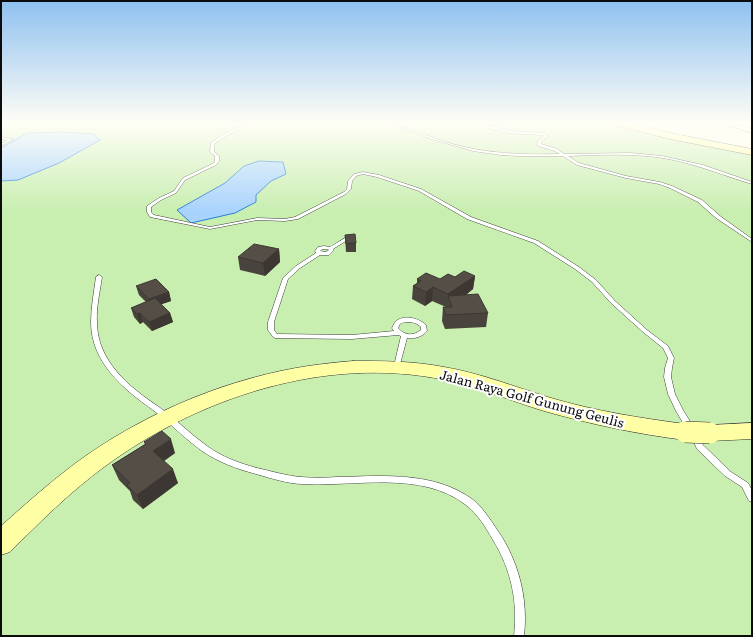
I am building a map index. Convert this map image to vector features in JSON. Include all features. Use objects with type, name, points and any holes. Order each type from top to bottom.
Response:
[{"type":"main road","name":"Jalan Raya Golf Gunung Geulis","points":[[4,540],[96,460],[134,437],[169,418],[225,393],[301,374],[339,369],[397,366],[441,372],[466,378],[564,409],[609,420],[685,432],[710,433],[752,431]]},
{"type":"lane","points":[[213,153],[217,156],[217,161],[215,164],[184,179],[175,192],[149,207],[149,212],[152,216],[210,228],[257,219],[276,220],[296,218],[345,193],[349,189],[350,181],[355,175],[363,173],[391,180],[420,190],[469,218],[536,242],[562,258],[594,282],[613,302],[645,331],[666,347],[671,358],[666,376],[673,400],[697,438],[700,447],[728,474],[745,485],[752,498]]},
{"type":"lane","points":[[493,153],[523,155],[634,154],[661,157],[708,168],[752,183]]},
{"type":"lane","points":[[563,154],[578,164],[626,177],[660,183],[671,187],[700,201],[718,217],[752,241]]},
{"type":"lane","points":[[347,239],[331,248],[322,247],[317,251],[319,253],[298,267],[286,278],[281,288],[271,322],[271,330],[275,336],[352,336],[401,334],[397,366]]},
{"type":"lane","points":[[99,278],[94,327],[99,351],[105,362],[124,384],[144,401],[169,418],[205,449],[226,461],[249,469],[300,481],[412,480],[432,484],[453,492],[469,502],[496,535],[516,577],[520,603],[519,636]]},
{"type":"green space","points":[[1,153],[752,153],[752,636],[1,636]]},
{"type":"water","points":[[1,153],[77,153],[59,163],[18,180],[1,181]]},
{"type":"water","points":[[259,161],[283,162],[286,174],[271,181],[256,195],[256,202],[235,213],[191,223],[177,210],[225,183],[244,166]]},
{"type":"building","points":[[355,234],[356,243],[346,244],[345,235]]},
{"type":"building","points":[[254,244],[279,249],[263,263],[238,257]]},
{"type":"building","points":[[464,271],[475,276],[448,294],[433,287],[426,292],[413,286],[421,281],[417,279],[426,273],[440,279],[448,274],[455,277]]},
{"type":"building","points":[[156,279],[169,292],[149,299],[136,286]]},
{"type":"building","points":[[478,294],[488,313],[446,315],[443,307],[452,307],[448,296]]},
{"type":"building","points":[[155,298],[170,313],[149,322],[140,313],[137,314],[131,308]]},
{"type":"building","points":[[162,431],[171,439],[153,451],[173,469],[137,495],[127,485],[130,483],[112,465],[146,444],[144,442]]}]
